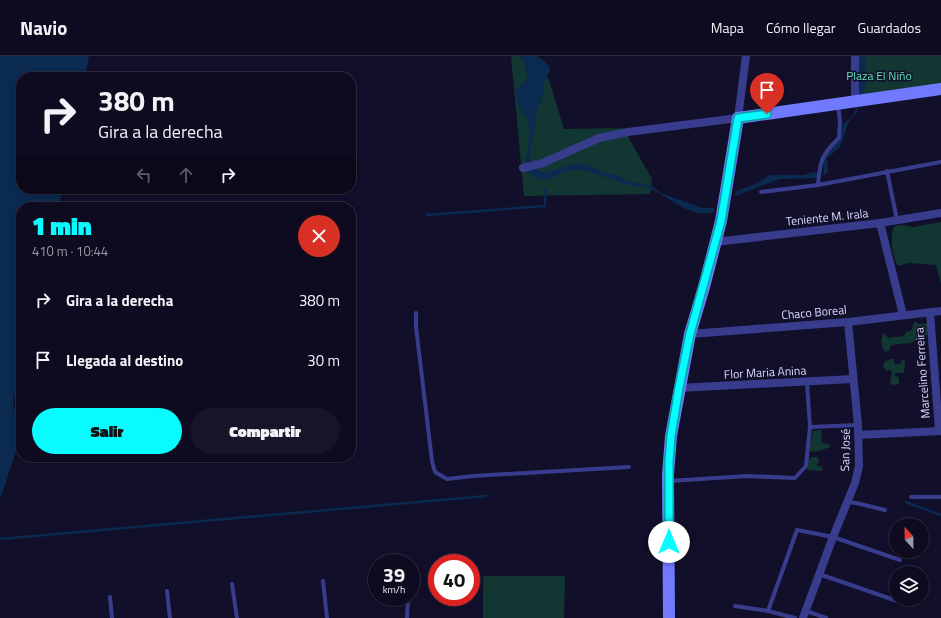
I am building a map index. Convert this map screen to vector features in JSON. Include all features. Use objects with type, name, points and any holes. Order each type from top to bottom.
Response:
[{"type":"street","points":[[669,618],[668,481],[671,436],[690,334],[721,221],[738,118],[746,56]]},
{"type":"street","points":[[855,56],[855,102]]},
{"type":"street","points":[[523,168],[543,162],[599,138],[628,132],[941,89]]},
{"type":"street","name":"Teniente M. Irala","points":[[715,242],[880,223],[941,213]]},
{"type":"street","points":[[880,223],[903,315]]},
{"type":"street","name":"Chaco Boreal","points":[[690,334],[848,322],[941,311]]},
{"type":"street","name":"Marcelino Ferreira","points":[[930,312],[940,431]]},
{"type":"street","name":"San José","points":[[805,615],[855,483],[859,466],[858,425],[848,322]]},
{"type":"street","name":"Flor Maria Anina","points":[[679,388],[853,379]]},
{"type":"street","points":[[858,435],[940,431]]},
{"type":"lane","points":[[818,186],[820,162],[826,150],[839,138],[840,121],[838,104]]},
{"type":"lane","points":[[761,192],[818,186],[887,171],[941,162]]},
{"type":"lane","points":[[887,171],[897,220]]},
{"type":"lane","points":[[416,313],[416,327],[432,461],[436,472],[440,476],[447,479],[474,476],[629,467]]},
{"type":"lane","points":[[668,481],[747,476],[795,478],[806,466],[810,427],[807,382]]},
{"type":"lane","points":[[810,427],[858,425]]},
{"type":"lane","points":[[912,497],[941,497]]},
{"type":"lane","points":[[847,502],[856,502],[885,510]]},
{"type":"lane","points":[[768,611],[797,530],[833,538],[900,560]]},
{"type":"lane","points":[[820,574],[889,598]]},
{"type":"lane","points":[[323,581],[327,618]]},
{"type":"lane","points":[[232,584],[237,618]]},
{"type":"lane","points":[[167,591],[170,618]]},
{"type":"lane","points":[[110,597],[112,618]]},
{"type":"lane","points":[[407,618],[408,606]]},
{"type":"lane","points":[[736,606],[768,611],[795,618]]},
{"type":"lane","points":[[805,615],[826,618]]},
{"type":"green space","points":[[511,56],[532,56],[549,80],[564,129],[623,128],[652,179],[650,194],[524,196]]},
{"type":"green space","name":"Plaza El Niño","points":[[859,56],[941,56],[941,84],[860,98]]},
{"type":"green space","points":[[941,222],[941,284],[936,265],[908,263],[899,266],[893,253],[892,234],[895,226],[902,225],[913,227]]},
{"type":"green space","points":[[914,321],[919,324],[930,323],[928,335],[911,343],[891,345],[889,351],[885,352],[882,342],[884,333],[888,338],[904,336],[906,332],[912,330]]},
{"type":"green space","points":[[894,359],[894,364],[900,364],[902,359],[905,361],[904,373],[895,373],[895,376],[899,377],[899,384],[892,385],[890,383],[892,371],[887,371],[883,367],[884,362]]},
{"type":"green space","points":[[822,430],[821,443],[829,444],[831,447],[815,452],[809,451],[813,431]]},
{"type":"green space","points":[[811,457],[818,457],[819,462],[816,465],[822,467],[822,471],[807,470],[808,461]]},
{"type":"green space","points":[[483,576],[565,576],[564,618],[483,618]]},
{"type":"water","points":[[0,56],[89,56],[86,72],[16,72],[16,194],[61,194],[60,202],[16,202],[16,389],[13,404],[16,415],[16,451],[0,499]]},
{"type":"water","points":[[519,56],[537,56],[550,68],[550,72],[545,83],[543,96],[535,115],[535,131],[530,154],[531,161],[536,167],[545,173],[573,164],[584,164],[610,174],[618,175],[628,181],[651,186],[661,193],[702,208],[714,208],[714,212],[695,212],[678,205],[653,190],[628,185],[584,171],[573,170],[542,180],[538,179],[529,172],[525,164],[530,132],[527,119],[517,102],[516,90],[528,79],[524,63]]},
{"type":"water","points":[[860,56],[865,56],[866,84],[862,96],[858,95],[861,74]]},
{"type":"water","points":[[855,111],[857,111],[848,123],[840,147],[827,158],[828,172],[823,176],[823,160],[827,152],[840,140],[843,124],[852,117]]},
{"type":"water","points":[[813,172],[818,173],[818,178],[780,179],[735,196],[736,191],[758,183],[770,175],[804,175]]},
{"type":"waterway","points":[[855,114],[857,109]]},
{"type":"waterway","points":[[427,215],[545,206],[545,189]]},
{"type":"waterway","points":[[0,539],[486,496]]},
{"type":"waterway","points":[[906,502],[941,515]]},
{"type":"route","points":[[669,542],[668,475],[671,436],[690,334],[721,221],[738,118],[767,114]]}]
